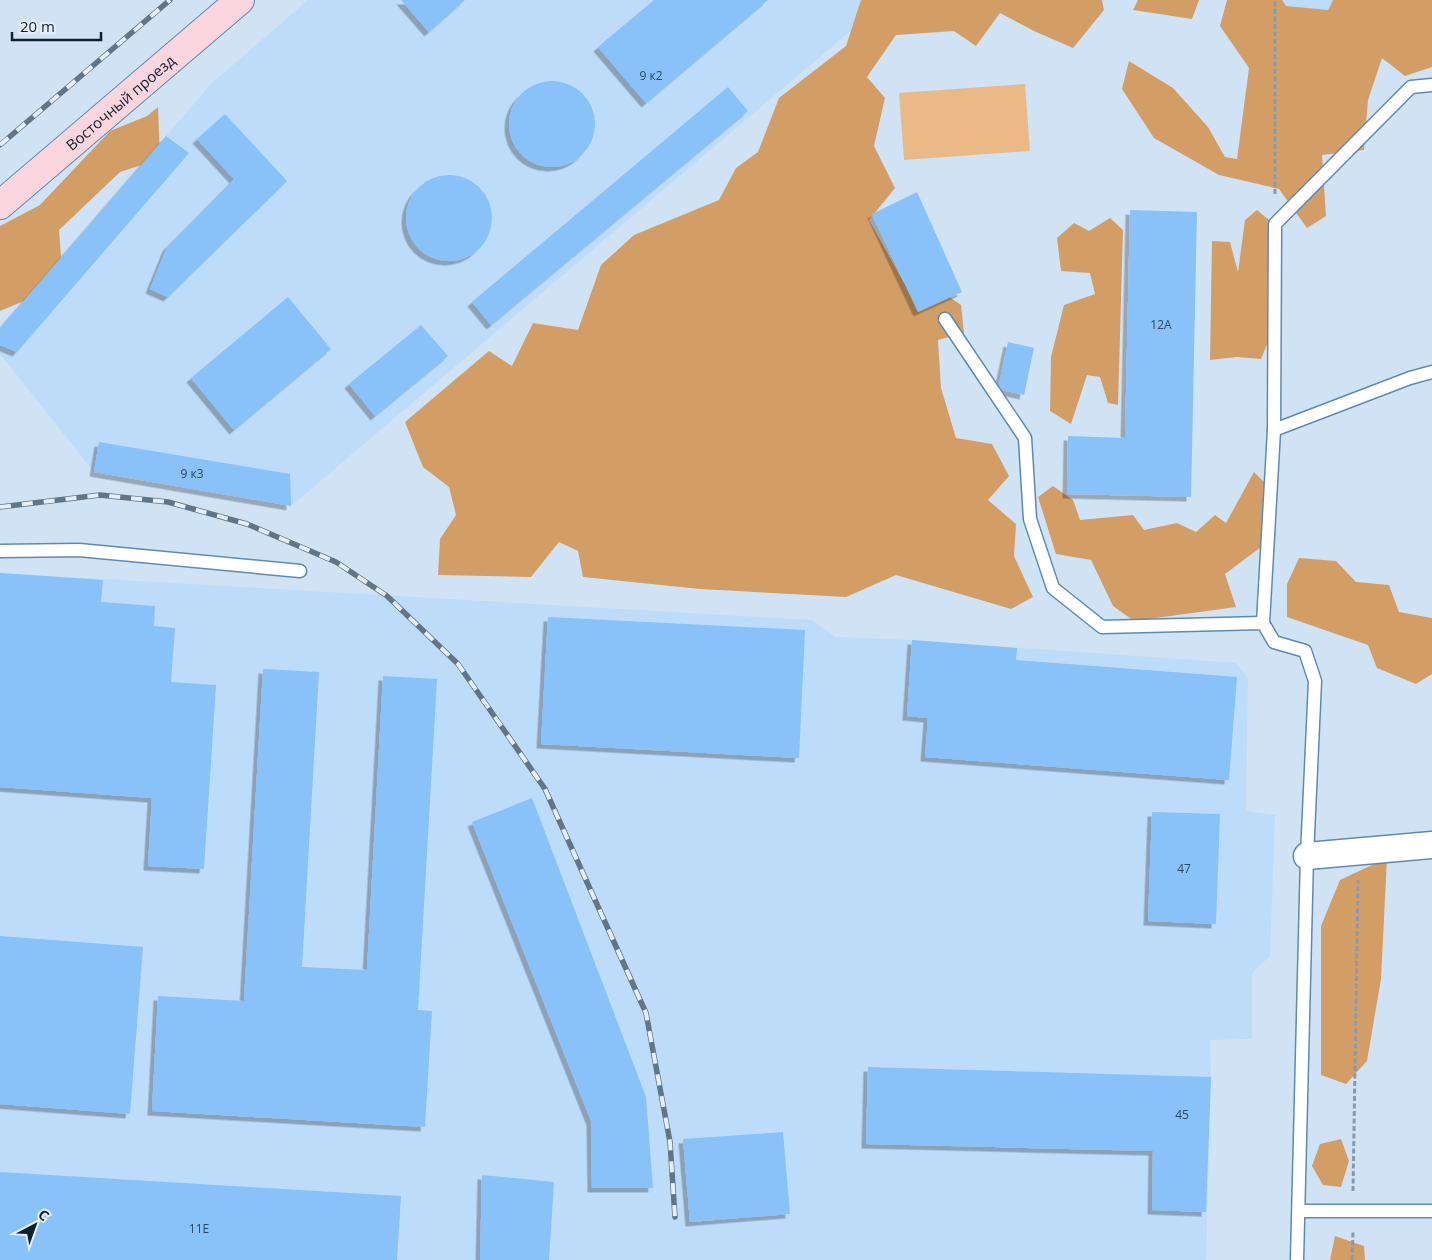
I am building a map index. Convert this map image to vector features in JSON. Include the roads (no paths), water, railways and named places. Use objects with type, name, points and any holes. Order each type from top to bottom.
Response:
[{"type":"street","name":"Восточный проезд","points":[[0,204],[240,0]]},
{"type":"street","points":[[1307,856],[1432,845]]},
{"type":"lane","points":[[1297,1260],[1307,856],[1315,681],[1305,651],[1274,642],[1263,623],[1274,430],[1275,224],[1411,87],[1432,85]]},
{"type":"lane","points":[[945,319],[1025,438],[1030,519],[1054,588],[1102,627],[1263,623]]},
{"type":"lane","points":[[1274,430],[1410,378],[1432,372]]},
{"type":"lane","points":[[0,551],[79,550],[300,571]]},
{"type":"lane","points":[[1299,1211],[1432,1211]]},
{"type":"railway","points":[[0,145],[170,0]]},
{"type":"railway","points":[[0,507],[100,495],[168,502],[247,524],[336,562],[387,596],[458,664],[545,789],[646,1013],[670,1142],[675,1217]]}]
